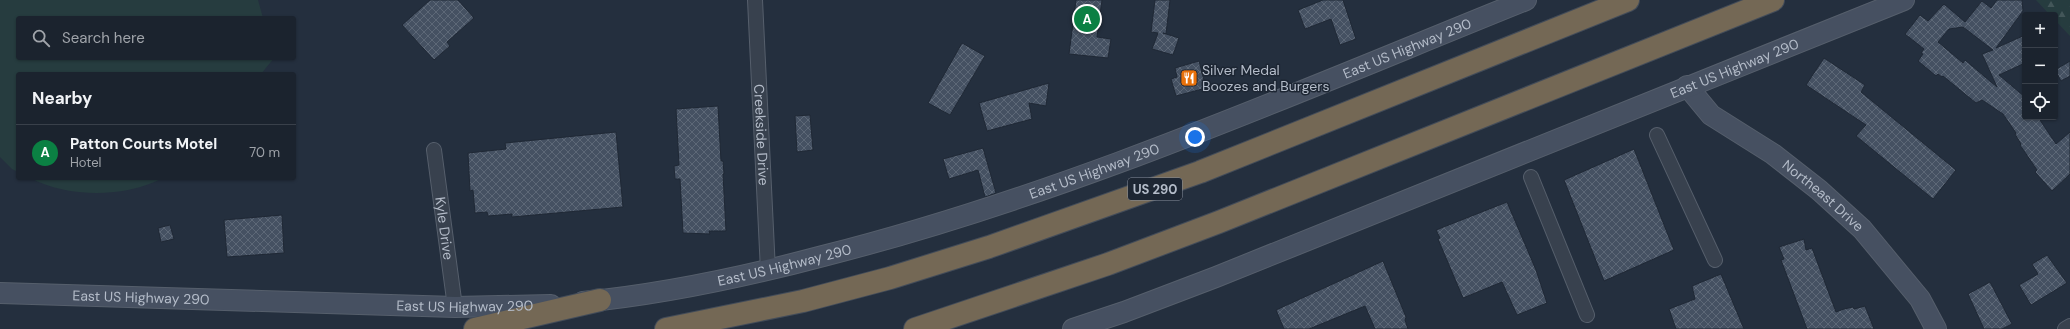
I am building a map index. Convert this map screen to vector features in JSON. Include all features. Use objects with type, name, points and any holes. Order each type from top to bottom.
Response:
[{"type":"highway","name":"US 290","points":[[666,329],[803,301],[890,278],[990,247],[1200,172],[1628,0]]},
{"type":"highway","points":[[915,329],[1108,264],[1219,222],[1773,0]]},
{"type":"highway","points":[[474,329],[600,300]]},
{"type":"main road","name":"East US Highway 290","points":[[0,293],[455,307],[553,305],[679,289],[768,270],[879,242],[947,222],[1072,180],[1184,138],[1526,0]]},
{"type":"main road","name":"East US Highway 290","points":[[1073,329],[1124,312],[1216,277],[1687,86],[1904,0]]},
{"type":"main road","name":"Northeast Drive","points":[[1687,86],[1709,114],[1773,154],[1819,190],[1862,229],[1920,299],[1936,329]]},
{"type":"street","name":"Creekside Drive","points":[[755,0],[768,270]]},
{"type":"street","points":[[1657,135],[1715,260]]},
{"type":"street","name":"Kyle Drive","points":[[434,150],[455,307]]},
{"type":"street","points":[[1531,177],[1587,315]]},
{"type":"street","points":[[2065,329],[2070,326]]},
{"type":"green space","points":[[0,0],[258,0],[262,16],[16,16],[16,60],[272,60],[263,72],[16,72],[16,171],[0,157]]},
{"type":"green space","points":[[2036,0],[2070,0],[2070,36],[2058,23],[2058,12],[2047,12]]},
{"type":"green space","points":[[34,180],[159,180],[148,185],[131,189],[96,193],[79,192],[45,185]]},
{"type":"building","points":[[430,0],[458,0],[474,18],[447,42],[450,46],[434,60],[402,25]]},
{"type":"building","points":[[1076,0],[1102,0],[1097,37],[1111,39],[1108,58],[1069,54]]},
{"type":"building","points":[[1155,0],[1170,0],[1166,34],[1179,38],[1173,55],[1152,49],[1158,33],[1151,32]]},
{"type":"building","points":[[1323,0],[1343,0],[1356,39],[1340,45],[1331,19],[1305,29],[1298,10]]},
{"type":"building","points":[[1997,0],[2022,0],[2023,11],[1996,48],[2022,36],[2022,64],[1999,75],[2022,94],[2022,120],[2040,120],[2056,144],[2070,132],[2070,174],[2052,191],[2035,172],[2037,170],[2020,145],[2021,144],[2015,134],[2016,133],[2003,114],[1982,100],[1976,103],[1943,76],[1942,77],[1938,74],[1936,76],[1918,61],[1923,54],[1921,53],[1924,49],[1905,34],[1920,15],[1928,21],[1944,4],[1965,22],[1982,1],[1991,8]],"holes":[[[1963,27],[1993,50],[1982,54],[1997,87],[1965,60],[1963,63],[1938,42],[1949,29]]]},
{"type":"building","points":[[962,43],[985,56],[950,115],[928,103]]},
{"type":"building","points":[[1824,58],[1865,85],[1861,92],[1956,170],[1933,199],[1856,136],[1866,125],[1806,85]]},
{"type":"building","name":"Silver Medal Boozes and Burgers","points":[[1199,61],[1206,88],[1176,96],[1171,79],[1177,77],[1175,68]]},
{"type":"building","points":[[2070,61],[2070,76],[2061,81],[2058,76],[2058,68]]},
{"type":"building","points":[[1049,83],[1046,106],[1029,103],[1032,119],[987,131],[979,103]]},
{"type":"building","points":[[718,106],[721,161],[723,161],[724,174],[726,231],[709,231],[710,234],[683,233],[680,179],[675,179],[674,166],[679,165],[676,109]]},
{"type":"building","points":[[810,115],[813,150],[797,152],[795,116]]},
{"type":"building","points":[[616,132],[623,207],[512,217],[512,214],[488,216],[487,212],[475,213],[473,190],[470,191],[468,153],[506,149],[505,143]]},
{"type":"building","points":[[983,148],[996,193],[985,197],[978,170],[949,179],[943,159]]},
{"type":"building","points":[[1634,149],[1674,250],[1604,281],[1564,180]]},
{"type":"building","points":[[1507,202],[1536,270],[1547,303],[1517,315],[1502,282],[1463,298],[1438,239],[1440,238],[1436,230]]},
{"type":"building","points":[[282,215],[284,253],[227,257],[224,220]]},
{"type":"building","points":[[170,225],[174,239],[161,242],[158,228]]},
{"type":"building","points":[[1804,239],[1806,250],[1812,248],[1836,312],[1853,307],[1854,309],[1865,306],[1874,329],[1807,329],[1781,260],[1784,259],[1779,247]]},
{"type":"building","points":[[2047,255],[2067,283],[2031,305],[2019,285],[2038,274],[2032,264]]},
{"type":"building","points":[[1383,261],[1406,317],[1405,320],[1408,329],[1375,329],[1365,306],[1309,329],[1284,329],[1276,310]]},
{"type":"building","points":[[1721,274],[1744,329],[1676,329],[1669,309],[1695,299],[1692,286]]},
{"type":"building","points":[[1990,282],[2012,324],[2002,329],[1984,329],[1968,294]]},
{"type":"place","name":"Patton Courts Motel","points":[[1087,19]]},
{"type":"place","name":"Silver Medal Boozes and Burgers","points":[[1189,78]]}]
